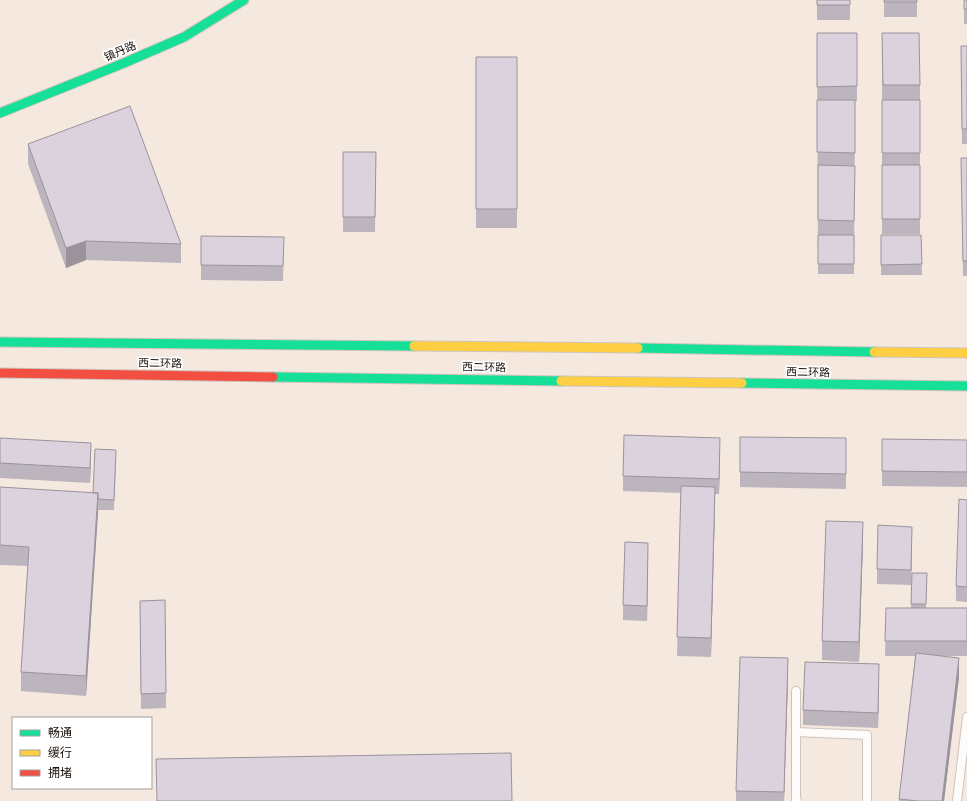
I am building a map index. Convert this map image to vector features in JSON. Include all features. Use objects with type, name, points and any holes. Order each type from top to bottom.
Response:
[{"type":"main road","name":"镇丹路","points":[[0,113],[184,37],[244,0]]},
{"type":"main road","name":"西二环路","points":[[0,342],[564,347],[967,353]]},
{"type":"main road","name":"西二环路","points":[[0,373],[967,386]]},
{"type":"lane","points":[[796,691],[797,801]]},
{"type":"lane","points":[[957,801],[967,717]]},
{"type":"lane","points":[[796,732],[868,735],[867,801]]},
{"type":"building","points":[[817,0],[850,0],[850,5],[817,5]]},
{"type":"building","points":[[884,0],[917,0],[917,2],[884,2]]},
{"type":"building","points":[[964,0],[967,0],[967,9],[964,9]]},
{"type":"building","points":[[817,33],[857,33],[857,86],[817,87]]},
{"type":"building","points":[[882,33],[919,33],[920,85],[883,85]]},
{"type":"building","points":[[961,46],[967,46],[967,129],[962,129]]},
{"type":"building","points":[[476,57],[517,57],[517,209],[476,209]]},
{"type":"building","points":[[817,100],[855,100],[855,153],[817,152]]},
{"type":"building","points":[[882,100],[920,100],[920,153],[882,153]]},
{"type":"building","points":[[130,106],[181,244],[86,241],[66,248],[28,144]]},
{"type":"building","points":[[343,152],[376,152],[375,217],[343,217]]},
{"type":"building","points":[[961,158],[967,158],[967,261],[963,261]]},
{"type":"building","points":[[818,165],[855,166],[854,221],[818,220]]},
{"type":"building","points":[[882,165],[920,165],[920,219],[882,219]]},
{"type":"building","points":[[818,235],[854,235],[854,264],[818,264]]},
{"type":"building","points":[[881,235],[921,235],[922,264],[881,265]]},
{"type":"building","points":[[201,236],[284,237],[283,266],[201,265]]},
{"type":"building","points":[[624,435],[720,438],[719,479],[623,476]]},
{"type":"building","points":[[740,437],[846,438],[846,474],[740,472]]},
{"type":"building","points":[[0,438],[91,443],[90,468],[0,463]]},
{"type":"building","points":[[882,439],[967,440],[967,472],[882,471]]},
{"type":"building","points":[[95,449],[116,450],[114,500],[98,499],[98,493],[93,493]]},
{"type":"building","points":[[681,486],[715,487],[711,638],[677,637]]},
{"type":"building","points":[[0,487],[98,493],[86,676],[21,672],[29,547],[0,545]]},
{"type":"building","points":[[959,499],[967,500],[967,587],[956,586]]},
{"type":"building","points":[[826,521],[863,522],[859,642],[822,641]]},
{"type":"building","points":[[878,525],[912,527],[911,570],[877,569]]},
{"type":"building","points":[[625,542],[648,543],[647,606],[623,605]]},
{"type":"building","points":[[912,573],[927,573],[926,604],[911,604]]},
{"type":"building","points":[[165,600],[166,693],[141,694],[140,601]]},
{"type":"building","points":[[886,608],[967,608],[967,641],[885,641]]},
{"type":"building","points":[[916,653],[959,658],[942,801],[899,799]]},
{"type":"building","points":[[740,657],[788,658],[784,792],[736,791]]},
{"type":"building","points":[[805,662],[879,664],[878,713],[803,710]]},
{"type":"building","points":[[511,753],[512,801],[157,801],[156,759]]},
{"type":"traffic: fast","points":[[0,113],[184,37],[244,0]]},
{"type":"traffic: fast","points":[[0,342],[414,346]]},
{"type":"traffic: fast","points":[[638,348],[874,352]]},
{"type":"traffic: fast","points":[[273,377],[561,381]]},
{"type":"traffic: fast","points":[[742,383],[967,386]]},
{"type":"traffic: slow","points":[[414,346],[638,348]]},
{"type":"traffic: slow","points":[[874,352],[967,353]]},
{"type":"traffic: slow","points":[[561,381],[742,383]]},
{"type":"traffic: jam","points":[[0,373],[273,377]]}]
